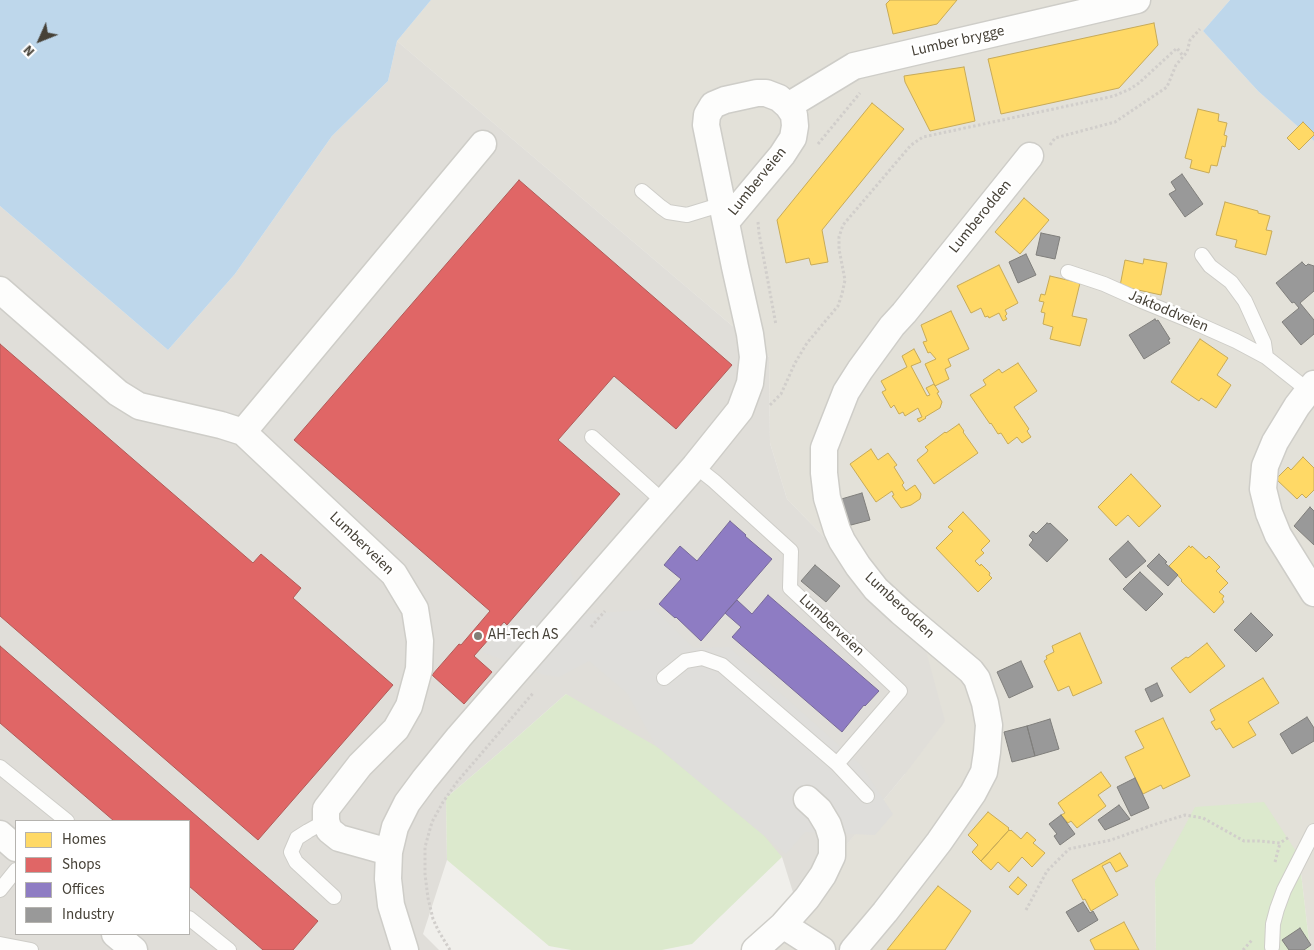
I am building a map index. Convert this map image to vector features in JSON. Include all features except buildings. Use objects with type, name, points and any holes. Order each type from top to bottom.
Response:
[{"type":"street","name":"Lumber brygge","points":[[788,106],[854,66],[1137,0]]},
{"type":"street","name":"Lumberveien","points":[[398,947],[388,879],[389,852],[394,827],[407,803],[492,698],[695,466],[740,410],[750,383],[753,357],[750,334],[724,213],[706,125],[707,114],[713,105],[725,100],[757,93],[766,93],[779,98],[794,115],[793,138],[782,155],[724,213]]},
{"type":"street","points":[[0,290],[118,393],[139,406],[243,432],[483,144]]},
{"type":"street","name":"Lumberodden","points":[[853,950],[939,842],[973,793],[984,772],[989,725],[985,703],[977,679],[971,671],[876,589],[842,541],[827,498],[824,448],[846,392],[860,370],[892,326],[1030,156]]},
{"type":"street","name":"Jaktoddveien","points":[[1311,387],[1275,442],[1266,466],[1263,490],[1269,513],[1278,535],[1314,593]]},
{"type":"street","name":"Lumberveien","points":[[243,432],[394,574],[414,609],[420,640],[419,669],[409,706],[396,729],[360,765],[326,809],[326,821]]},
{"type":"street","points":[[755,950],[783,925],[807,898],[823,875],[832,856],[832,838],[828,825],[819,810],[807,799]]},
{"type":"street","points":[[326,821],[330,830],[339,838],[389,852]]},
{"type":"street","points":[[0,834],[15,847]]},
{"type":"street","points":[[783,925],[822,950]]},
{"type":"street","points":[[116,935],[134,950]]},
{"type":"lane","points":[[642,191],[668,212],[687,215],[724,213]]},
{"type":"lane","points":[[1202,255],[1210,266],[1231,282],[1245,302],[1264,343],[1266,357]]},
{"type":"lane","name":"Jaktoddveien","points":[[1068,272],[1104,284],[1191,320],[1266,357],[1311,387]]},
{"type":"lane","points":[[592,437],[664,502]]},
{"type":"lane","name":"Lumberveien","points":[[695,466],[791,551],[790,588],[900,691],[837,764]]},
{"type":"lane","points":[[664,678],[685,661],[702,658],[722,665],[837,764],[867,796]]},
{"type":"lane","points":[[0,767],[66,820]]},
{"type":"lane","points":[[326,821],[297,838],[291,852],[296,862],[334,897]]},
{"type":"lane","points":[[1272,947],[1273,924],[1277,909],[1284,890],[1314,831]]},
{"type":"lane","points":[[0,890],[15,871]]},
{"type":"lane","points":[[190,919],[228,950]]},
{"type":"lane","points":[[0,944],[31,950]]},
{"type":"path","points":[[1030,156],[1042,154],[1055,138],[1115,122],[1167,87],[1176,65],[1187,52],[1190,40],[1200,28]]},
{"type":"path","points":[[770,405],[781,394],[795,363],[808,343],[838,306],[845,280],[839,249],[839,237],[843,225],[911,144],[923,138],[1114,96],[1139,83],[1177,48],[1183,56]]},
{"type":"path","points":[[1026,910],[1047,871],[1069,849],[1111,840],[1185,815],[1203,818],[1244,841],[1280,843],[1294,834]]},
{"type":"path","points":[[426,874],[428,898],[433,919],[450,950]]},
{"type":"shaded area","points":[[431,0],[1230,0],[1203,31],[1258,91],[1314,141],[1314,950],[1310,950],[1299,856],[1155,881],[1156,950],[759,950],[905,774],[881,603],[833,546],[787,499],[770,443],[769,357],[397,41]]},
{"type":"shaded area","points":[[397,41],[769,357],[770,443],[787,499],[833,546],[881,603],[926,651],[945,721],[905,774],[797,905],[782,857],[566,694],[446,798],[447,860],[423,934],[439,950],[0,950],[0,206],[168,350],[235,274],[332,136],[388,81]]},
{"type":"shaded area","points":[[566,559],[586,614],[654,609],[694,648],[729,647],[860,764],[893,814],[875,835],[805,832],[786,854],[656,746],[627,693],[589,661],[559,677],[544,675],[482,652]]},
{"type":"green space","points":[[566,694],[702,773],[736,802],[782,857],[692,944],[662,950],[571,950],[549,946],[447,860],[446,798]]},
{"type":"green space","points":[[1264,802],[1299,856],[1310,950],[1156,950],[1155,881],[1195,807]]},
{"type":"water","points":[[0,0],[431,0],[397,41],[388,81],[332,136],[235,274],[168,350],[0,206]]},
{"type":"water","points":[[1230,0],[1314,0],[1314,141],[1258,91],[1203,31]]},
{"type":"place","name":"AH-Tech AS","points":[[478,636]]}]
